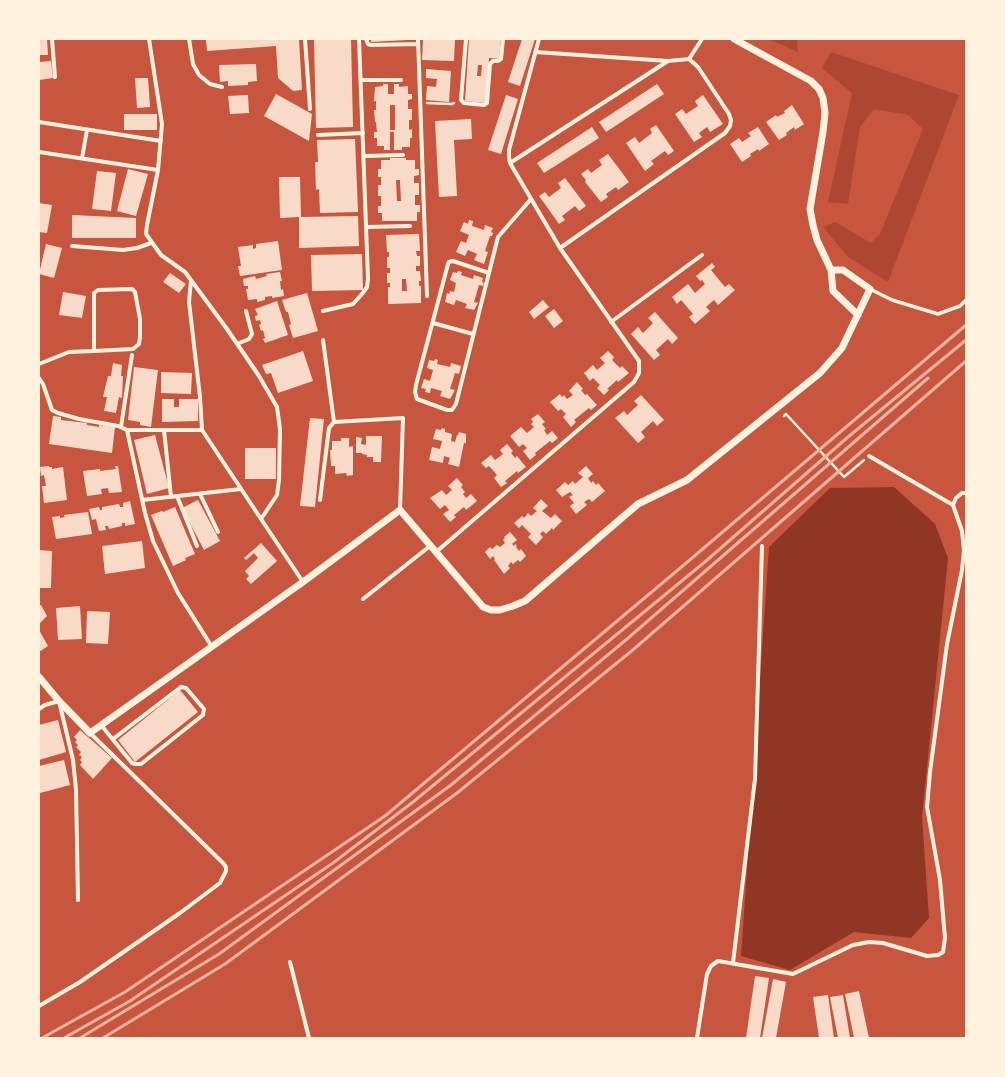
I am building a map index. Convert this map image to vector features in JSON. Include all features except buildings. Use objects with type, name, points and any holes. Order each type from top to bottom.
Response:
[{"type":"street","points":[[52,39],[54,77]]},
{"type":"street","points":[[149,39],[162,124],[158,170],[146,234],[160,255],[185,272],[259,376],[277,407],[280,429],[280,458],[277,495],[261,519]]},
{"type":"street","points":[[189,39],[193,64],[199,75],[210,84],[222,87]]},
{"type":"street","points":[[305,39],[310,109]]},
{"type":"street","points":[[324,311],[353,304],[367,287],[368,279],[359,39]]},
{"type":"street","points":[[366,39],[368,44],[371,45],[418,44]]},
{"type":"street","points":[[418,39],[427,296]]},
{"type":"street","points":[[466,39],[461,100],[464,104],[484,105],[487,104],[490,64],[493,61],[500,61],[503,39]]},
{"type":"street","points":[[436,552],[634,382],[640,372],[639,362],[560,248],[510,163],[509,150],[539,39]]},
{"type":"street","points":[[689,59],[702,39]]},
{"type":"street","points":[[734,39],[811,81],[819,89],[823,98],[825,113],[810,209],[817,240],[831,270],[834,291],[858,315]]},
{"type":"street","points":[[535,52],[668,61],[689,59],[698,67],[729,114],[730,120],[730,126],[725,133],[560,248]]},
{"type":"street","points":[[510,163],[668,61]]},
{"type":"street","points":[[361,80],[401,80]]},
{"type":"street","points":[[39,122],[161,141]]},
{"type":"street","points":[[82,158],[87,130]]},
{"type":"street","points":[[318,135],[363,133]]},
{"type":"street","points":[[39,152],[158,170]]},
{"type":"street","points":[[364,156],[403,155]]},
{"type":"street","points":[[489,273],[452,261],[449,262],[415,392],[417,399],[447,410],[452,410],[456,404],[474,334],[498,237],[531,199]]},
{"type":"street","points":[[366,227],[410,226]]},
{"type":"street","points":[[72,246],[123,250],[137,248],[152,243]]},
{"type":"street","points":[[611,322],[702,255]]},
{"type":"street","points":[[831,270],[843,270],[870,289],[892,300],[938,314],[960,306],[966,300]]},
{"type":"street","points":[[191,280],[189,302],[200,397],[202,430],[303,582]]},
{"type":"street","points":[[320,500],[329,428],[334,422],[403,418],[400,510],[483,607],[491,610],[500,610],[513,606],[525,601],[638,504],[686,480],[820,372],[842,348],[870,289]]},
{"type":"street","points":[[39,364],[69,352],[94,351],[133,348],[139,344],[140,319],[136,292],[132,290],[98,290],[94,293],[94,351]]},
{"type":"street","points":[[237,344],[249,339],[252,334],[246,311]]},
{"type":"street","points":[[433,323],[474,334]]},
{"type":"street","points":[[323,340],[334,422]]},
{"type":"street","points":[[121,427],[132,355]]},
{"type":"street","points":[[39,378],[43,384],[52,410],[58,413],[79,419],[121,427],[127,430],[202,430]]},
{"type":"street","points":[[127,430],[142,500],[153,541],[178,593],[212,646]]},
{"type":"street","points":[[164,430],[171,497]]},
{"type":"street","points":[[697,1038],[707,974],[711,966],[718,961],[793,974],[853,945],[869,942],[883,943],[926,956],[938,955],[943,952],[945,938],[940,880],[927,807],[930,772],[948,644],[962,570],[964,550],[962,531],[953,505],[869,456]]},
{"type":"street","points":[[142,500],[241,489]]},
{"type":"street","points":[[953,505],[956,498],[962,493],[966,493]]},
{"type":"street","points":[[200,494],[218,532]]},
{"type":"street","points":[[177,496],[197,546]]},
{"type":"street","points":[[90,733],[303,582],[400,510]]},
{"type":"street","points":[[363,599],[430,546]]},
{"type":"street","points":[[733,963],[755,779],[762,546]]},
{"type":"street","points":[[39,677],[59,701],[90,733],[226,867],[226,871],[220,883],[180,913],[80,982],[39,1006]]},
{"type":"street","points":[[101,725],[132,763],[141,764],[203,715],[204,709],[186,688],[181,687],[113,739]]},
{"type":"street","points":[[39,709],[45,705],[59,701]]},
{"type":"street","points":[[59,701],[73,760],[76,789],[78,900]]},
{"type":"street","points":[[290,962],[309,1038]]},
{"type":"path","points":[[421,103],[452,104],[456,102]]},
{"type":"path","points":[[786,414],[844,476],[869,456]]},
{"type":"shaded area","points":[[768,39],[797,39],[798,52]]},
{"type":"shaded area","points":[[831,52],[959,95],[888,282],[848,257],[823,227],[835,222],[871,243],[880,234],[923,129],[908,115],[874,109],[860,127],[848,204],[828,202],[852,93],[822,68]]},
{"type":"shaded area","points":[[894,487],[935,524],[948,558],[922,817],[929,918],[911,938],[854,932],[790,970],[741,956],[769,547],[830,488]]},
{"type":"railway","points":[[42,1038],[125,992],[385,816],[966,325]]},
{"type":"railway","points":[[64,1038],[130,1001],[333,863],[413,802],[706,561],[848,437],[966,340]]},
{"type":"railway","points":[[103,1038],[225,964],[457,793],[634,649],[966,361]]},
{"type":"railway","points":[[80,1038],[219,954],[451,785],[627,639],[928,378]]}]
